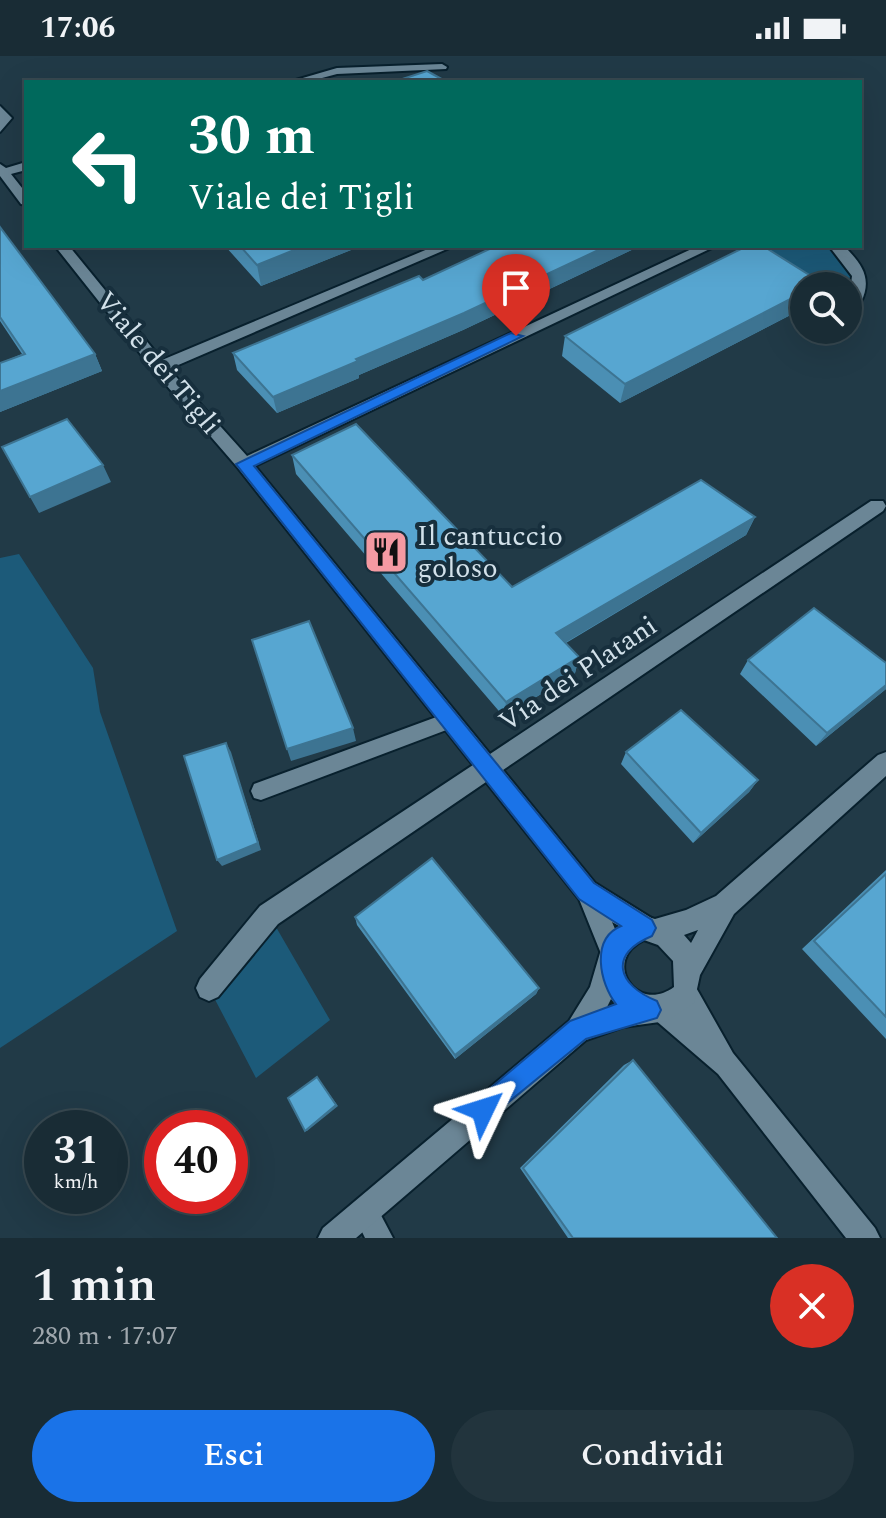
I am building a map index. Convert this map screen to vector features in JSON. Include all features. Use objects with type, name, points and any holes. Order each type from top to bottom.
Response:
[{"type":"street","points":[[302,80],[337,71],[442,67]]},
{"type":"street","points":[[0,109],[6,118],[0,128]]},
{"type":"street","points":[[24,166],[2,170],[24,198]]},
{"type":"street","name":"Viale dei Tigli","points":[[64,248],[159,367],[244,464],[587,891],[612,954],[611,969],[621,993],[631,1003],[656,1010],[727,1065],[865,1238]]},
{"type":"street","points":[[159,367],[442,248]]},
{"type":"street","points":[[244,464],[705,248]]},
{"type":"street","points":[[838,248],[860,272]]},
{"type":"street","name":"Via dei Platani","points":[[209,988],[269,915],[877,506]]},
{"type":"street","points":[[333,1238],[578,1030],[601,992],[612,954],[623,936],[687,922],[725,905],[886,762]]},
{"type":"street","name":"Viale dei Tigli","points":[[587,891],[678,944],[688,981],[727,1065]]},
{"type":"street","points":[[578,1030],[623,1014],[656,1010],[677,1003],[725,905]]},
{"type":"lane","points":[[261,791],[450,720]]},
{"type":"lane","points":[[365,1211],[380,1238]]},
{"type":"shaded area","points":[[754,248],[832,248],[850,270],[793,272]]},
{"type":"shaded area","points":[[19,554],[93,668],[100,712],[177,931],[0,1048],[0,558]]},
{"type":"shaded area","points":[[269,915],[330,1020],[256,1078],[209,988]]},
{"type":"building","points":[[427,71],[443,80],[399,80]]},
{"type":"building","points":[[0,227],[95,354],[0,391],[0,363],[25,354],[0,317]]},
{"type":"building","points":[[242,248],[299,248],[257,265]]},
{"type":"building","points":[[492,248],[603,248],[273,397],[233,353],[419,276],[423,280]]},
{"type":"building","points":[[743,248],[766,248],[804,272],[790,272],[790,299],[625,384],[565,336]]},
{"type":"building","points":[[67,419],[103,465],[30,497],[2,447]]},
{"type":"building","points":[[356,424],[512,587],[701,480],[755,517],[556,633],[579,657],[506,702],[292,455]]},
{"type":"building","points":[[814,608],[886,663],[886,685],[827,733],[748,660]]},
{"type":"building","points":[[309,621],[353,728],[287,749],[252,640]]},
{"type":"building","points":[[681,710],[758,780],[701,833],[626,752]]},
{"type":"building","points":[[226,743],[258,843],[217,860],[184,756]]},
{"type":"building","points":[[432,858],[539,988],[455,1055],[355,917]]},
{"type":"building","points":[[886,874],[886,1017],[814,941]]},
{"type":"building","points":[[633,1060],[777,1238],[573,1238],[523,1168]]},
{"type":"building","points":[[317,1077],[336,1105],[305,1131],[288,1098]]},
{"type":"place","name":"Il cantuccio goloso","points":[[386,552]]},
{"type":"route","points":[[483,1110],[578,1030],[623,1014],[649,1010],[631,1003],[621,993],[611,969],[611,956],[623,936],[644,928],[587,891],[244,464],[516,336]]}]
